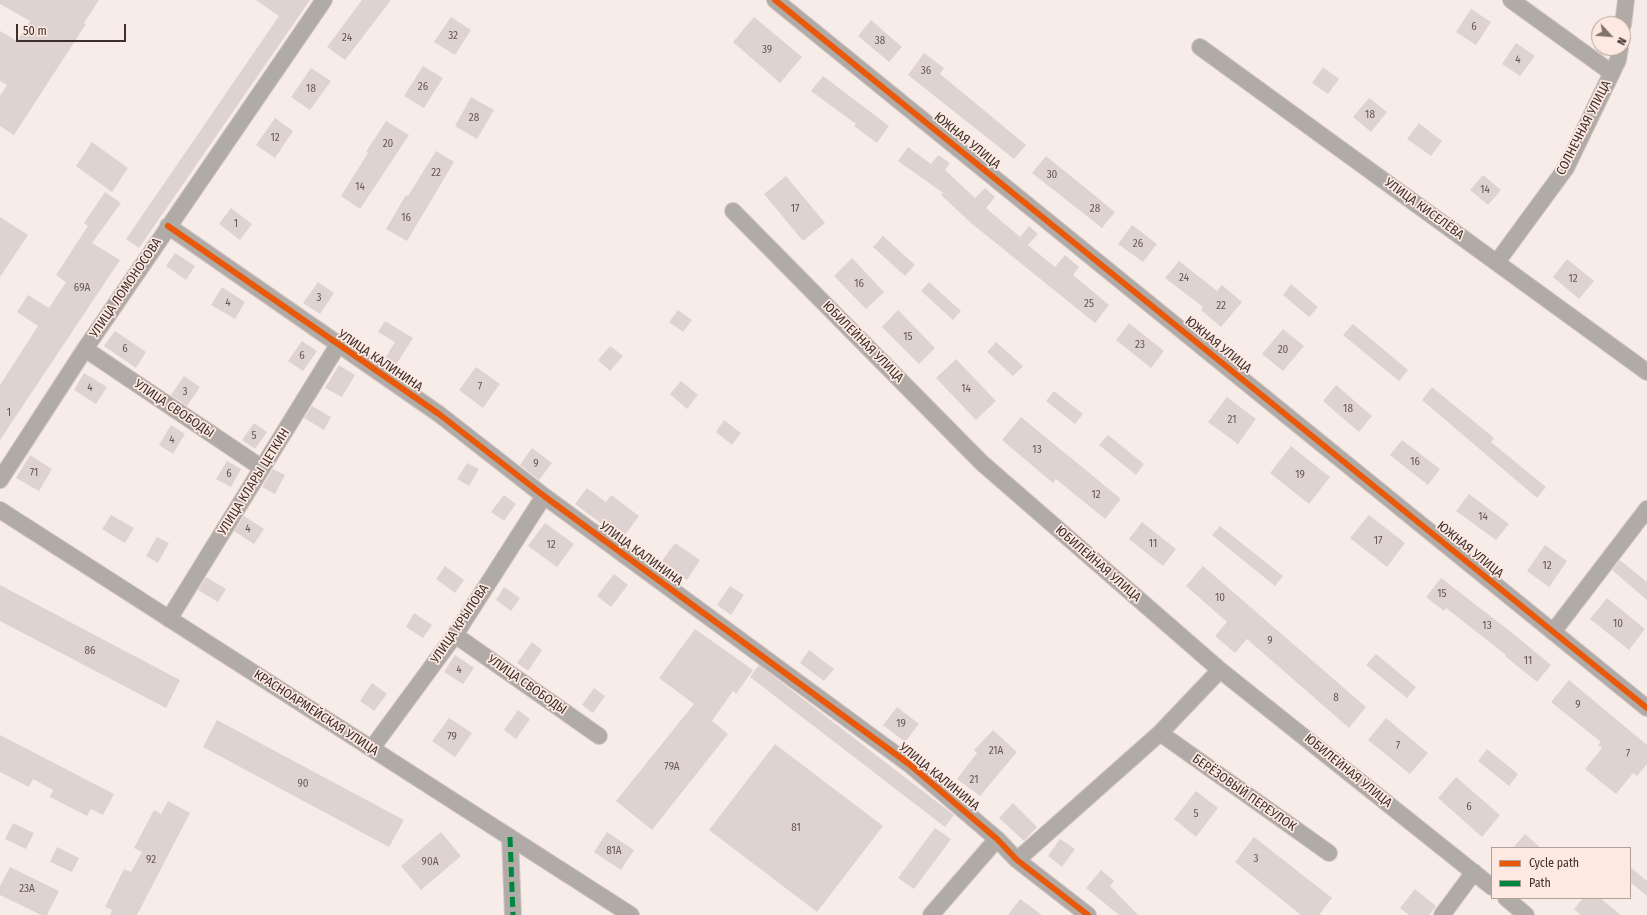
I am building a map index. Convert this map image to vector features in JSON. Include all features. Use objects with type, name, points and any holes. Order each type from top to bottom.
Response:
[{"type":"street","name":"УЛИЦА ЛОМОНОСОВА","points":[[0,480],[85,349],[168,226],[324,0]]},
{"type":"street","name":"ЮЖНАЯ УЛИЦА","points":[[775,0],[1647,708]]},
{"type":"street","points":[[1511,0],[1612,73]]},
{"type":"street","points":[[1624,16],[1626,0]]},
{"type":"street","name":"УЛИЦА КИСЕЛЁВА","points":[[1200,47],[1647,372]]},
{"type":"street","name":"СОЛНЕЧНАЯ УЛИЦА","points":[[1497,262],[1566,168],[1612,73],[1619,56]]},
{"type":"street","name":"ЮБИЛЕЙНАЯ УЛИЦА","points":[[733,211],[982,463],[1220,670],[1491,886]]},
{"type":"street","name":"УЛИЦА КАЛИНИНА","points":[[168,226],[439,414],[544,496],[909,764],[997,839],[1017,860],[1088,915]]},
{"type":"street","name":"УЛИЦА КЛАРЫ ЦЕТКИН","points":[[169,619],[338,345]]},
{"type":"street","name":"УЛИЦА СВОБОДЫ","points":[[85,349],[262,468]]},
{"type":"street","name":"УЛИЦА КРЫЛОВА","points":[[372,748],[455,635],[544,496]]},
{"type":"street","points":[[1553,632],[1647,509]]},
{"type":"street","name":"КРАСНОАРМЕЙСКАЯ УЛИЦА","points":[[0,510],[631,915]]},
{"type":"street","name":"УЛИЦА СВОБОДЫ","points":[[455,635],[599,736]]},
{"type":"street","points":[[1017,860],[1160,733],[1220,670]]},
{"type":"street","name":"БЕРЁЗОВЫЙ ПЕРЕУЛОК","points":[[1160,733],[1329,853]]},
{"type":"street","points":[[510,837],[514,915]]},
{"type":"street","points":[[931,915],[997,839]]},
{"type":"street","points":[[1442,915],[1474,872]]},
{"type":"street","points":[[1507,899],[1526,915]]},
{"type":"building","points":[[0,0],[99,0],[84,23],[86,24],[14,135],[0,126],[0,96],[7,85],[0,81],[0,31],[17,41],[30,21],[0,4]]},
{"type":"building","points":[[256,0],[310,0],[139,248],[126,239],[279,16]]},
{"type":"building","points":[[362,0],[391,0],[345,60],[327,47]]},
{"type":"building","points":[[1471,9],[1491,22],[1476,45],[1456,32]]},
{"type":"building","points":[[451,17],[471,30],[455,55],[434,42]]},
{"type":"building","points":[[754,17],[802,57],[780,83],[733,42]]},
{"type":"building","points":[[871,20],[902,47],[889,62],[858,36]]},
{"type":"building","points":[[1516,43],[1535,56],[1520,76],[1502,64]]},
{"type":"building","points":[[924,53],[944,68],[940,74],[1026,145],[1014,159],[908,75]]},
{"type":"building","points":[[423,66],[443,78],[424,108],[404,96]]},
{"type":"building","points":[[1323,67],[1339,79],[1328,94],[1312,83]]},
{"type":"building","points":[[311,68],[331,81],[310,110],[291,97]]},
{"type":"building","points":[[823,76],[889,126],[877,143],[854,126],[856,124],[811,91]]},
{"type":"building","points":[[471,97],[494,110],[477,139],[455,126]]},
{"type":"building","points":[[1369,98],[1387,112],[1371,132],[1353,117]]},
{"type":"building","points":[[275,118],[293,131],[275,158],[256,145]]},
{"type":"building","points":[[386,121],[409,135],[360,209],[341,196],[368,153],[366,152]]},
{"type":"building","points":[[1419,123],[1442,141],[1431,156],[1407,139]]},
{"type":"building","points":[[92,142],[128,168],[112,192],[76,166]]},
{"type":"building","points":[[908,147],[931,164],[938,155],[950,163],[945,170],[975,198],[985,188],[995,197],[986,208],[1020,237],[1029,226],[1038,234],[1028,245],[1055,267],[1065,255],[1079,267],[1073,275],[1109,305],[1095,323],[971,223],[941,195],[943,193],[898,161]]},
{"type":"building","points":[[436,151],[454,162],[407,241],[386,229],[406,195],[408,196]]},
{"type":"building","points":[[1046,156],[1115,212],[1102,228],[1032,173]]},
{"type":"building","points":[[1483,175],[1501,190],[1488,205],[1470,190]]},
{"type":"building","points":[[786,176],[825,223],[803,241],[764,194]]},
{"type":"building","points":[[105,192],[121,203],[92,243],[120,260],[0,440],[0,385],[38,326],[17,312],[28,295],[49,308],[66,282],[56,275],[88,226],[84,223]]},
{"type":"building","points":[[231,208],[252,224],[240,240],[219,224]]},
{"type":"building","points":[[0,217],[28,235],[0,277]]},
{"type":"building","points":[[1132,225],[1157,244],[1143,262],[1118,244]]},
{"type":"building","points":[[883,236],[915,265],[905,276],[873,247]]},
{"type":"building","points":[[175,253],[195,266],[186,280],[166,266]]},
{"type":"building","points":[[852,258],[884,292],[866,309],[834,276]]},
{"type":"building","points":[[1567,259],[1594,281],[1579,299],[1553,277]]},
{"type":"building","points":[[1179,261],[1217,291],[1222,285],[1242,302],[1221,327],[1201,310],[1203,307],[1165,278]]},
{"type":"building","points":[[318,282],[334,293],[320,314],[303,303]]},
{"type":"building","points":[[929,282],[961,311],[953,320],[921,291]]},
{"type":"building","points":[[1291,284],[1318,307],[1309,317],[1283,295]]},
{"type":"building","points":[[222,287],[245,302],[235,319],[211,305]]},
{"type":"building","points":[[678,310],[692,320],[683,332],[669,322]]},
{"type":"building","points":[[898,310],[935,348],[919,364],[882,327]]},
{"type":"building","points":[[385,321],[413,338],[396,365],[385,358],[395,342],[378,332]]},
{"type":"building","points":[[1129,323],[1164,351],[1151,368],[1116,340]]},
{"type":"building","points":[[1353,324],[1408,370],[1399,381],[1343,335]]},
{"type":"building","points":[[1283,329],[1304,346],[1283,371],[1262,354]]},
{"type":"building","points":[[115,331],[146,352],[136,368],[104,346]]},
{"type":"building","points":[[302,341],[317,351],[303,371],[288,361]]},
{"type":"building","points":[[996,342],[1023,366],[1013,376],[987,352]]},
{"type":"building","points":[[610,346],[623,356],[610,371],[598,360]]},
{"type":"building","points":[[956,359],[996,401],[976,420],[936,378]]},
{"type":"building","points":[[339,365],[355,375],[342,397],[325,388]]},
{"type":"building","points":[[476,367],[500,384],[483,408],[459,390]]},
{"type":"building","points":[[84,373],[107,387],[96,404],[74,390]]},
{"type":"building","points":[[184,376],[200,387],[187,406],[171,395]]},
{"type":"building","points":[[681,381],[698,395],[687,409],[670,394]]},
{"type":"building","points":[[1336,385],[1372,416],[1359,432],[1323,401]]},
{"type":"building","points":[[1432,387],[1494,438],[1491,442],[1546,487],[1537,498],[1422,400]]},
{"type":"building","points":[[1054,391],[1083,414],[1075,424],[1046,401]]},
{"type":"building","points":[[1227,397],[1256,419],[1238,444],[1208,422]]},
{"type":"building","points":[[312,406],[331,417],[324,430],[304,418]]},
{"type":"building","points":[[1021,417],[1121,499],[1105,519],[1056,479],[1053,483],[1002,440]]},
{"type":"building","points":[[724,420],[741,433],[732,445],[716,432]]},
{"type":"building","points":[[254,423],[267,432],[255,449],[242,440]]},
{"type":"building","points":[[171,425],[185,434],[173,454],[159,445]]},
{"type":"building","points":[[1108,435],[1144,464],[1136,475],[1099,445]]},
{"type":"building","points":[[1402,440],[1440,469],[1428,485],[1390,455]]},
{"type":"building","points":[[1291,446],[1330,477],[1309,504],[1270,473]]},
{"type":"building","points":[[532,448],[552,463],[539,480],[520,465]]},
{"type":"building","points":[[30,455],[52,469],[39,491],[16,478]]},
{"type":"building","points":[[227,461],[241,469],[231,487],[216,479]]},
{"type":"building","points":[[467,463],[479,469],[469,486],[457,479]]},
{"type":"building","points":[[273,469],[285,475],[275,494],[262,487]]},
{"type":"building","points":[[587,488],[606,502],[611,495],[639,516],[622,539],[575,504]]},
{"type":"building","points":[[1469,494],[1509,524],[1496,540],[1456,511]]},
{"type":"building","points":[[504,495],[516,504],[504,521],[491,512]]},
{"type":"building","points":[[111,515],[134,528],[125,543],[102,529]]},
{"type":"building","points":[[1369,515],[1405,543],[1387,567],[1350,538]]},
{"type":"building","points":[[244,516],[264,529],[254,544],[234,531]]},
{"type":"building","points":[[1142,522],[1176,549],[1163,566],[1129,539]]},
{"type":"building","points":[[545,523],[574,544],[557,567],[528,546]]},
{"type":"building","points":[[1220,526],[1283,576],[1275,586],[1212,535]]},
{"type":"building","points":[[157,537],[169,543],[158,563],[146,556]]},
{"type":"building","points":[[675,543],[700,560],[687,580],[661,562]]},
{"type":"building","points":[[1545,545],[1567,561],[1549,587],[1527,571]]},
{"type":"building","points":[[1620,560],[1647,582],[1647,600],[1612,570]]},
{"type":"building","points":[[445,566],[464,580],[455,593],[436,579]]},
{"type":"building","points":[[1203,566],[1366,707],[1349,728],[1247,639],[1235,653],[1215,636],[1227,622],[1186,586]]},
{"type":"building","points":[[614,574],[628,585],[611,607],[597,596]]},
{"type":"building","points":[[206,577],[226,589],[218,602],[198,590]]},
{"type":"building","points":[[1441,578],[1551,665],[1537,682],[1505,656],[1506,655],[1446,608],[1444,611],[1426,597]]},
{"type":"building","points":[[0,585],[180,680],[166,708],[0,621]]},
{"type":"building","points":[[730,586],[744,595],[731,615],[717,605]]},
{"type":"building","points":[[504,587],[520,598],[511,611],[496,600]]},
{"type":"building","points":[[1607,598],[1645,629],[1629,650],[1590,619]]},
{"type":"building","points":[[414,613],[432,625],[423,638],[406,627]]},
{"type":"building","points":[[695,629],[753,670],[736,694],[733,691],[712,721],[728,734],[652,830],[616,801],[694,704],[659,678]]},
{"type":"building","points":[[532,642],[542,650],[528,671],[517,663]]},
{"type":"building","points":[[809,650],[834,669],[824,681],[800,663]]},
{"type":"building","points":[[1376,654],[1416,687],[1407,698],[1366,665]]},
{"type":"building","points":[[455,655],[474,668],[463,684],[444,672]]},
{"type":"building","points":[[759,665],[954,815],[945,827],[750,677]]},
{"type":"building","points":[[1569,680],[1647,745],[1647,764],[1637,776],[1633,773],[1616,794],[1585,769],[1602,748],[1598,745],[1601,742],[1551,702]]},
{"type":"building","points":[[372,683],[387,694],[374,711],[360,701]]},
{"type":"building","points":[[594,688],[605,696],[593,713],[582,705]]},
{"type":"building","points":[[897,707],[919,724],[905,742],[883,725]]},
{"type":"building","points":[[518,710],[530,719],[516,739],[504,730]]},
{"type":"building","points":[[449,718],[472,733],[455,757],[432,741]]},
{"type":"building","points":[[1386,718],[1428,753],[1410,774],[1368,740]]},
{"type":"building","points":[[217,720],[404,820],[389,847],[203,747]]},
{"type":"building","points":[[993,730],[1017,752],[980,796],[957,779],[977,753],[974,750]]},
{"type":"building","points":[[0,735],[114,794],[103,815],[91,809],[87,816],[50,797],[53,790],[33,779],[29,787],[0,772]]},
{"type":"building","points":[[775,744],[883,826],[817,912],[709,830]]},
{"type":"building","points":[[1487,749],[1518,774],[1509,786],[1478,761]]},
{"type":"building","points":[[1456,777],[1500,815],[1482,837],[1438,798]]},
{"type":"building","points":[[1196,791],[1218,808],[1196,837],[1174,819]]},
{"type":"building","points":[[168,801],[190,813],[137,915],[110,915],[112,910],[105,907],[124,869],[131,872],[142,852],[134,848],[154,810],[161,814]]},
{"type":"building","points":[[1013,803],[1037,827],[1024,841],[999,818]]},
{"type":"building","points":[[13,823],[34,833],[26,849],[5,839]]},
{"type":"building","points":[[935,828],[951,839],[914,889],[898,878]]},
{"type":"building","points":[[441,832],[461,856],[421,890],[401,866]]},
{"type":"building","points":[[607,832],[634,850],[621,870],[594,852]]},
{"type":"building","points":[[1525,834],[1540,847],[1514,847]]},
{"type":"building","points":[[1254,837],[1332,898],[1319,915],[1301,915],[1235,862]]},
{"type":"building","points":[[1060,839],[1075,849],[1062,867],[1048,856]]},
{"type":"building","points":[[57,847],[79,858],[72,872],[50,862]]},
{"type":"building","points":[[10,867],[59,891],[47,915],[41,915],[0,895],[0,886]]},
{"type":"building","points":[[1631,868],[1647,881],[1647,896],[1631,883]]},
{"type":"building","points":[[1101,870],[1114,881],[1110,886],[1138,915],[1119,915],[1086,888]]},
{"type":"building","points":[[1415,889],[1436,906],[1429,915],[1409,915],[1400,908]]},
{"type":"building","points":[[1020,899],[1042,915],[1008,915]]},
{"type":"building","points":[[1582,899],[1601,899],[1621,915],[1581,915],[1574,909]]},
{"type":"marked path","points":[[510,837],[513,915]]},
{"type":"cycle path","points":[[775,0],[1647,708]]},
{"type":"cycle path","points":[[168,226],[439,414],[544,496],[909,764],[997,839],[1017,860],[1088,915]]}]
